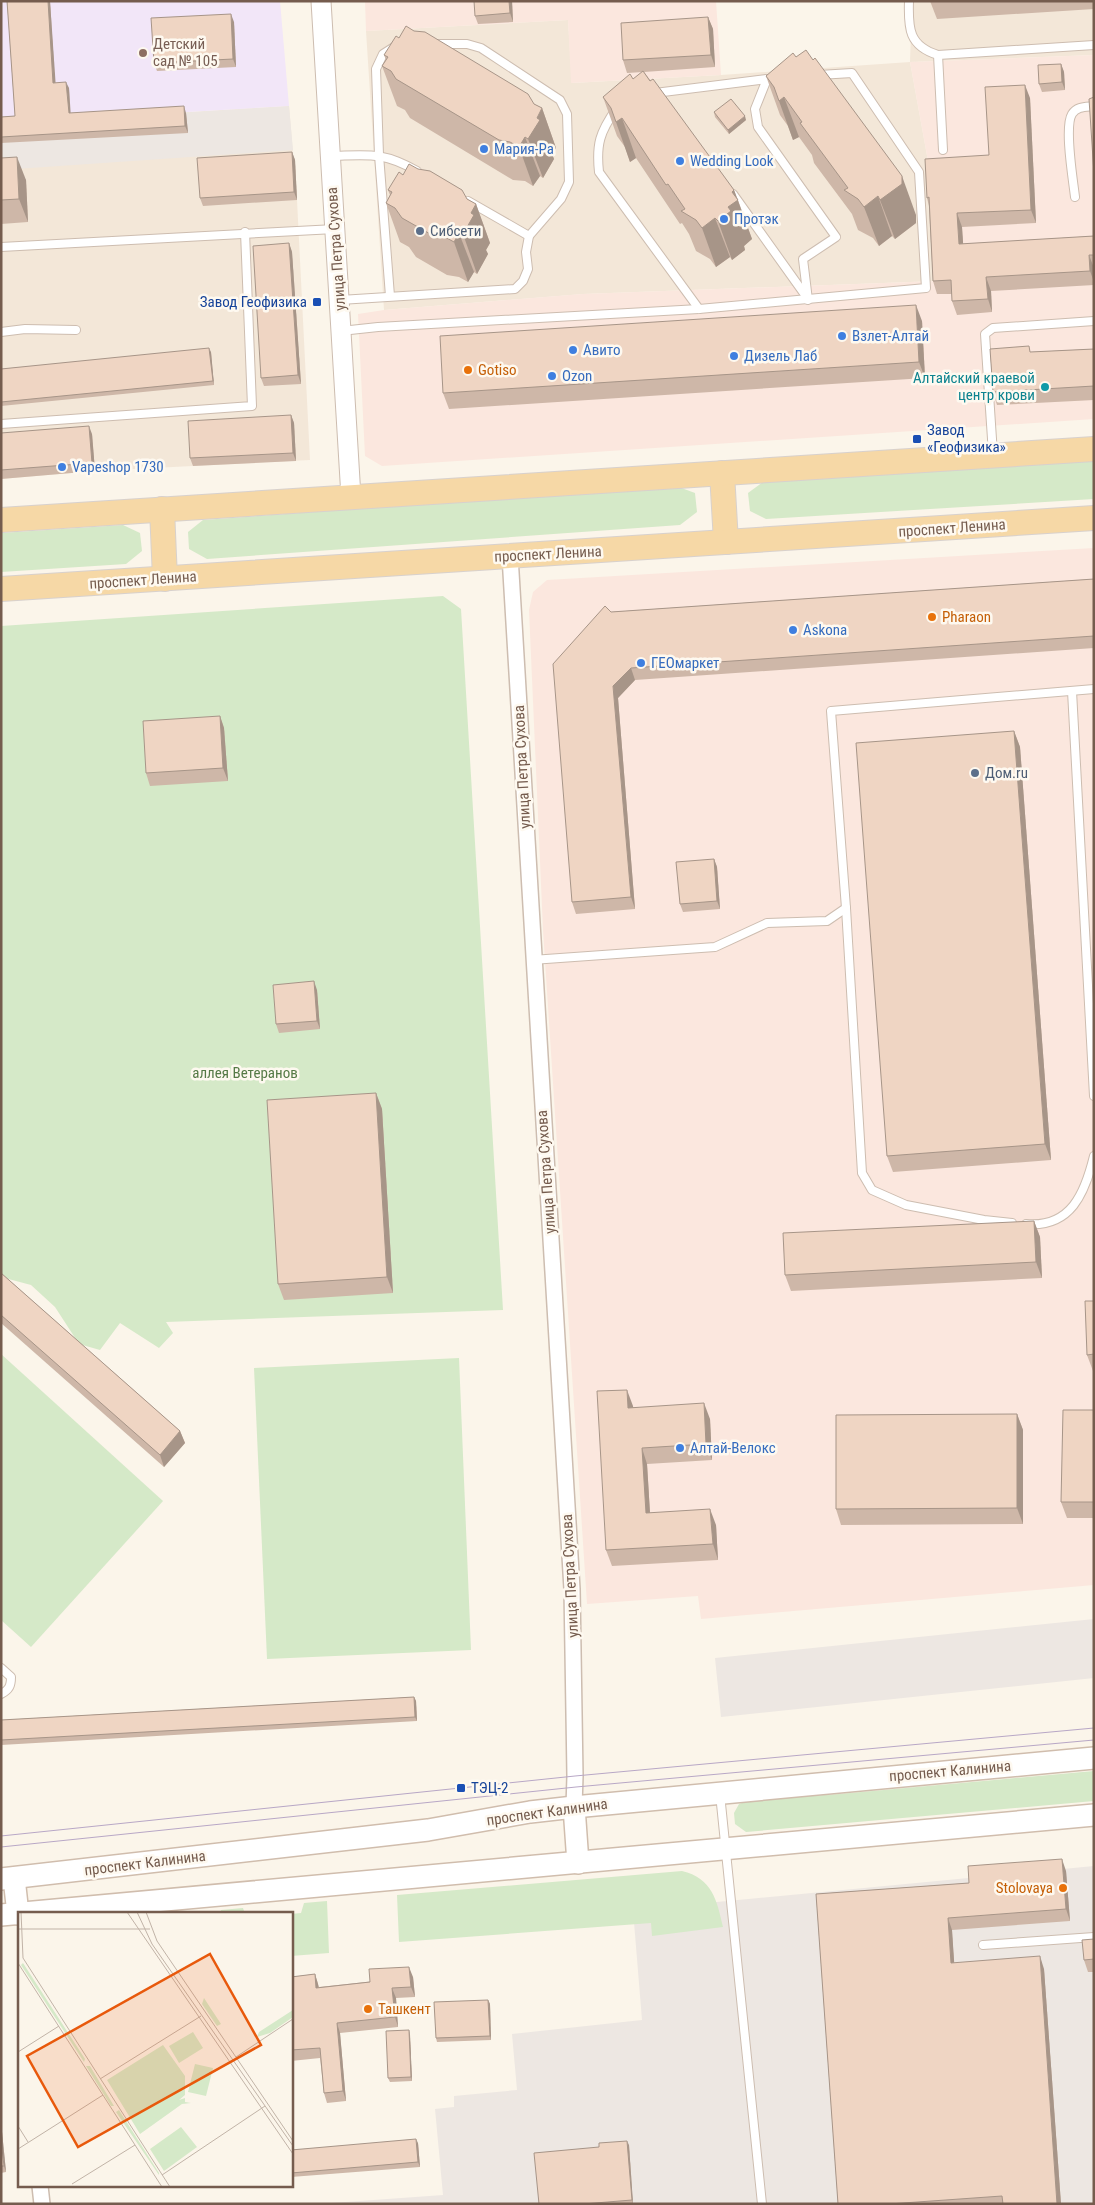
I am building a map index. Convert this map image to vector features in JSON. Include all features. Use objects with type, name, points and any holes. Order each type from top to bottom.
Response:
[{"type":"main road","points":[[1,520],[1094,449]]},
{"type":"main road","points":[[722,473],[726,542]]},
{"type":"main road","points":[[162,509],[164,579]]},
{"type":"main road","name":"проспект Ленина","points":[[1,590],[1094,518]]},
{"type":"main road","name":"проспект Калинина","points":[[7,1878],[428,1830],[530,1812],[575,1797],[720,1792],[1094,1758]]},
{"type":"main road","points":[[575,1797],[578,1863]]},
{"type":"main road","points":[[75,1912],[1094,1815]]},
{"type":"main road","points":[[7,1878],[13,1918]]},
{"type":"street","name":"улица Петра Сухова","points":[[321,1],[351,497]]},
{"type":"street","name":"улица Петра Сухова","points":[[510,556],[532,960],[572,1589],[575,1797]]},
{"type":"street","points":[[40,2188],[42,2204]]},
{"type":"lane","points":[[909,1],[910,32],[913,40],[928,52],[938,55],[1094,45]]},
{"type":"lane","points":[[339,300],[515,289],[523,281],[528,269],[526,252],[529,236],[561,199],[568,182],[567,114],[560,100],[481,48],[468,44],[428,44]]},
{"type":"lane","points":[[390,296],[379,155],[376,69],[383,54],[398,45]]},
{"type":"lane","points":[[938,55],[943,150]]},
{"type":"lane","points":[[341,331],[378,327],[698,309],[926,288],[919,172],[852,73],[814,76]]},
{"type":"lane","points":[[666,103],[651,94],[786,78]]},
{"type":"lane","points":[[768,79],[755,110],[758,127],[836,237],[803,259],[808,300]]},
{"type":"lane","points":[[620,103],[604,126],[597,150],[599,172],[698,309]]},
{"type":"lane","points":[[1075,197],[1068,124],[1073,112],[1081,107],[1094,106]]},
{"type":"lane","points":[[330,156],[379,155],[398,160],[423,174]]},
{"type":"lane","points":[[729,188],[808,300]]},
{"type":"lane","points":[[463,198],[529,236]]},
{"type":"lane","points":[[1,247],[245,232],[335,229]]},
{"type":"lane","points":[[1,424],[252,406],[245,232]]},
{"type":"lane","points":[[993,455],[985,334],[993,328],[1094,322]]},
{"type":"lane","points":[[1,332],[26,329],[76,330]]},
{"type":"lane","points":[[1094,690],[831,711],[846,908],[862,1173],[872,1190],[906,1205],[984,1220],[1035,1225],[1056,1221],[1074,1206],[1084,1192],[1094,1156]]},
{"type":"lane","points":[[1072,691],[1094,1096]]},
{"type":"lane","points":[[532,960],[715,946],[767,923],[827,920],[846,908]]},
{"type":"lane","points":[[1,1668],[11,1677],[11,1684],[7,1691],[1,1694]]},
{"type":"lane","points":[[720,1792],[762,2204]]},
{"type":"lane","points":[[983,1945],[1094,1937]]},
{"type":"shaded area","name":"Детский сад № 105","points":[[1,1],[280,1],[289,106],[1,123]]},
{"type":"shaded area","points":[[365,1],[716,1],[721,75],[571,83],[568,20],[366,31]]},
{"type":"shaded area","points":[[912,1],[1094,1],[1094,55],[910,62]]},
{"type":"shaded area","points":[[568,20],[572,83],[910,62],[930,172],[937,281],[583,294],[384,310],[366,31]]},
{"type":"shaded area","points":[[1094,55],[1094,419],[382,466],[365,456],[358,314],[384,310],[583,294],[937,281],[930,172],[910,62]]},
{"type":"shaded area","points":[[289,106],[297,200],[310,460],[95,471],[1,479],[1,124]]},
{"type":"shaded area","points":[[289,106],[293,150],[1,170],[1,124]]},
{"type":"shaded area","points":[[1094,548],[1094,1585],[701,1619],[698,1596],[587,1604],[543,930],[529,610],[533,592],[547,580]]},
{"type":"shaded area","points":[[1094,1619],[1094,1678],[721,1717],[715,1658]]},
{"type":"shaded area","points":[[1094,1866],[1094,2204],[318,2204],[443,2195],[435,2109],[454,2107],[454,2096],[517,2090],[512,2034],[642,2020],[633,1910]]},
{"type":"green space","points":[[1094,461],[1094,499],[766,519],[750,511],[748,493],[763,482]]},
{"type":"green space","points":[[676,486],[695,493],[697,512],[680,525],[207,559],[189,549],[188,532],[203,520]]},
{"type":"green space","points":[[123,525],[140,533],[142,551],[126,564],[1,572],[1,533]]},
{"type":"green space","name":"аллея Ветеранов","points":[[443,596],[461,609],[503,1310],[166,1322],[173,1333],[159,1348],[120,1323],[100,1350],[79,1344],[55,1307],[31,1285],[1,1277],[1,626]]},
{"type":"green space","points":[[1,1354],[163,1501],[31,1647],[1,1620]]},
{"type":"green space","points":[[459,1358],[471,1650],[267,1659],[254,1368]]},
{"type":"green space","points":[[1094,1771],[1094,1801],[746,1832],[735,1824],[734,1813],[739,1804],[750,1800]]},
{"type":"green space","points":[[682,1871],[692,1874],[707,1885],[715,1899],[723,1927],[652,1936],[651,1923],[399,1942],[397,1895]]},
{"type":"green space","points":[[327,1901],[329,1953],[292,1956],[292,1914],[301,1913],[304,1903]]},
{"type":"green space","points":[[243,1908],[244,1912],[220,1912],[221,1910]]},
{"type":"building","points":[[7,1],[48,1],[53,83],[66,82],[69,113],[184,106],[185,126],[1,137],[1,117],[15,116]]},
{"type":"building","points":[[474,1],[509,1],[510,13],[475,16]]},
{"type":"building","points":[[231,14],[233,59],[154,63],[151,18]]},
{"type":"building","points":[[708,17],[711,55],[623,60],[621,23]]},
{"type":"building","points":[[406,26],[414,31],[425,32],[528,94],[534,104],[542,108],[537,118],[540,120],[528,139],[525,137],[519,147],[510,142],[499,140],[396,79],[391,71],[382,66],[388,57],[384,55],[396,36],[399,38]]},
{"type":"building","points":[[806,50],[813,60],[815,58],[902,176],[902,184],[880,200],[878,196],[864,207],[858,199],[844,190],[848,188],[800,123],[802,122],[784,97],[779,101],[774,87],[766,76],[793,53],[796,57]]},
{"type":"building","points":[[1061,64],[1062,82],[1039,84],[1038,65]]},
{"type":"building","points":[[643,71],[650,81],[653,79],[734,190],[732,192],[738,200],[728,207],[731,211],[718,221],[715,218],[702,228],[696,220],[681,211],[685,209],[668,184],[666,185],[622,118],[616,122],[611,108],[603,97],[630,74],[633,79]]},
{"type":"building","points":[[1025,85],[1031,210],[957,213],[959,244],[1094,236],[1094,255],[1089,255],[1090,271],[986,277],[988,299],[952,301],[951,280],[933,281],[929,197],[927,198],[925,159],[989,155],[985,87]]},
{"type":"building","points":[[1094,97],[1094,174],[1089,99]]},
{"type":"building","points":[[731,99],[745,116],[728,130],[714,112]]},
{"type":"building","points":[[292,152],[294,192],[200,198],[197,158]]},
{"type":"building","points":[[17,157],[19,199],[1,200],[1,158]]},
{"type":"building","points":[[409,164],[418,169],[430,171],[462,190],[467,199],[476,204],[471,213],[474,215],[463,234],[459,233],[454,242],[445,237],[432,235],[402,218],[395,208],[386,203],[392,192],[388,190],[399,172],[403,175]]},
{"type":"building","points":[[289,243],[298,375],[261,378],[253,246]]},
{"type":"building","points":[[916,305],[919,362],[443,393],[440,336]]},
{"type":"building","name":"Алтайский краевой центр крови","points":[[1029,346],[1030,352],[1094,349],[1094,386],[993,392],[990,349]]},
{"type":"building","points":[[209,348],[213,381],[1,402],[1,369]]},
{"type":"building","points":[[291,415],[293,453],[190,458],[188,421]]},
{"type":"building","points":[[89,426],[92,463],[1,470],[1,433]]},
{"type":"building","points":[[1094,579],[1094,636],[631,668],[613,686],[631,897],[572,902],[553,664],[605,606],[611,612]]},
{"type":"building","points":[[220,716],[223,768],[146,773],[143,721]]},
{"type":"building","points":[[1014,731],[1045,1144],[887,1156],[856,743]]},
{"type":"building","points":[[714,859],[717,901],[680,904],[676,862]]},
{"type":"building","points":[[314,981],[317,1021],[276,1024],[273,985]]},
{"type":"building","points":[[376,1093],[387,1277],[278,1284],[267,1100]]},
{"type":"building","points":[[1034,1221],[1036,1262],[785,1275],[783,1233]]},
{"type":"building","points":[[1,1273],[180,1431],[160,1455],[1,1315]]},
{"type":"building","points":[[1085,1301],[1094,1301],[1094,1354],[1087,1355]]},
{"type":"building","points":[[627,1390],[628,1408],[704,1403],[706,1444],[642,1448],[646,1513],[710,1509],[713,1544],[606,1550],[597,1391]]},
{"type":"building","points":[[1063,1410],[1094,1410],[1094,1502],[1061,1502]]},
{"type":"building","points":[[1017,1414],[1017,1508],[836,1509],[836,1415]]},
{"type":"building","points":[[414,1697],[415,1717],[1,1740],[1,1720]]},
{"type":"building","points":[[1062,1859],[1066,1909],[948,1918],[951,1963],[1040,1956],[1057,2204],[1003,2204],[1002,2196],[889,2204],[838,2204],[816,1894],[969,1883],[968,1866]]},
{"type":"building","points":[[1094,1939],[1094,1959],[1084,1960],[1082,1940]]},
{"type":"building","points":[[409,1967],[411,1987],[392,1988],[395,2017],[337,2023],[343,2091],[324,2093],[320,2048],[292,2050],[292,1977],[315,1974],[316,1988],[370,1982],[369,1969]]},
{"type":"building","points":[[488,2000],[490,2036],[436,2038],[434,2002]]},
{"type":"building","points":[[409,2030],[411,2077],[388,2078],[386,2031]]},
{"type":"building","points":[[416,2139],[418,2162],[292,2173],[292,2150]]},
{"type":"building","points":[[1,2140],[4,2166],[1,2166]]},
{"type":"building","points":[[627,2141],[632,2200],[583,2204],[539,2204],[534,2153],[599,2147],[599,2143]]},
{"type":"tram line","points":[[1,1836],[575,1776],[1094,1728]]},
{"type":"tram line","points":[[1,1847],[576,1787],[1094,1740]]},
{"type":"place","name":"Детский сад № 105","points":[[143,53]]},
{"type":"place","name":"Мария-Ра","points":[[484,149]]},
{"type":"place","name":"Wedding Look","points":[[680,161]]},
{"type":"place","name":"Протэк","points":[[724,219]]},
{"type":"place","name":"Сибсети","points":[[420,231]]},
{"type":"place","name":"Завод Геофизика","points":[[317,302]]},
{"type":"place","name":"Взлет-Алтай","points":[[842,336]]},
{"type":"place","name":"Авито","points":[[573,350]]},
{"type":"place","name":"Дизель Лаб","points":[[734,356]]},
{"type":"place","name":"Gotiso","points":[[468,370]]},
{"type":"place","name":"Ozon","points":[[552,376]]},
{"type":"place","name":"Алтайский краевой центр крови","points":[[1045,387]]},
{"type":"place","name":"Завод «Геофизика»","points":[[917,439]]},
{"type":"place","name":"Vapeshop 1730","points":[[62,467]]},
{"type":"place","name":"Pharaon","points":[[932,617]]},
{"type":"place","name":"Askona","points":[[793,630]]},
{"type":"place","name":"ГЕОмаркет","points":[[641,663]]},
{"type":"place","name":"Дом.ru","points":[[975,773]]},
{"type":"place","name":"Алтай-Велокс","points":[[680,1448]]},
{"type":"place","name":"ТЭЦ-2","points":[[461,1788]]},
{"type":"place","name":"Stolovaya","points":[[1063,1888]]},
{"type":"place","name":"Ташкент","points":[[368,2009]]}]
